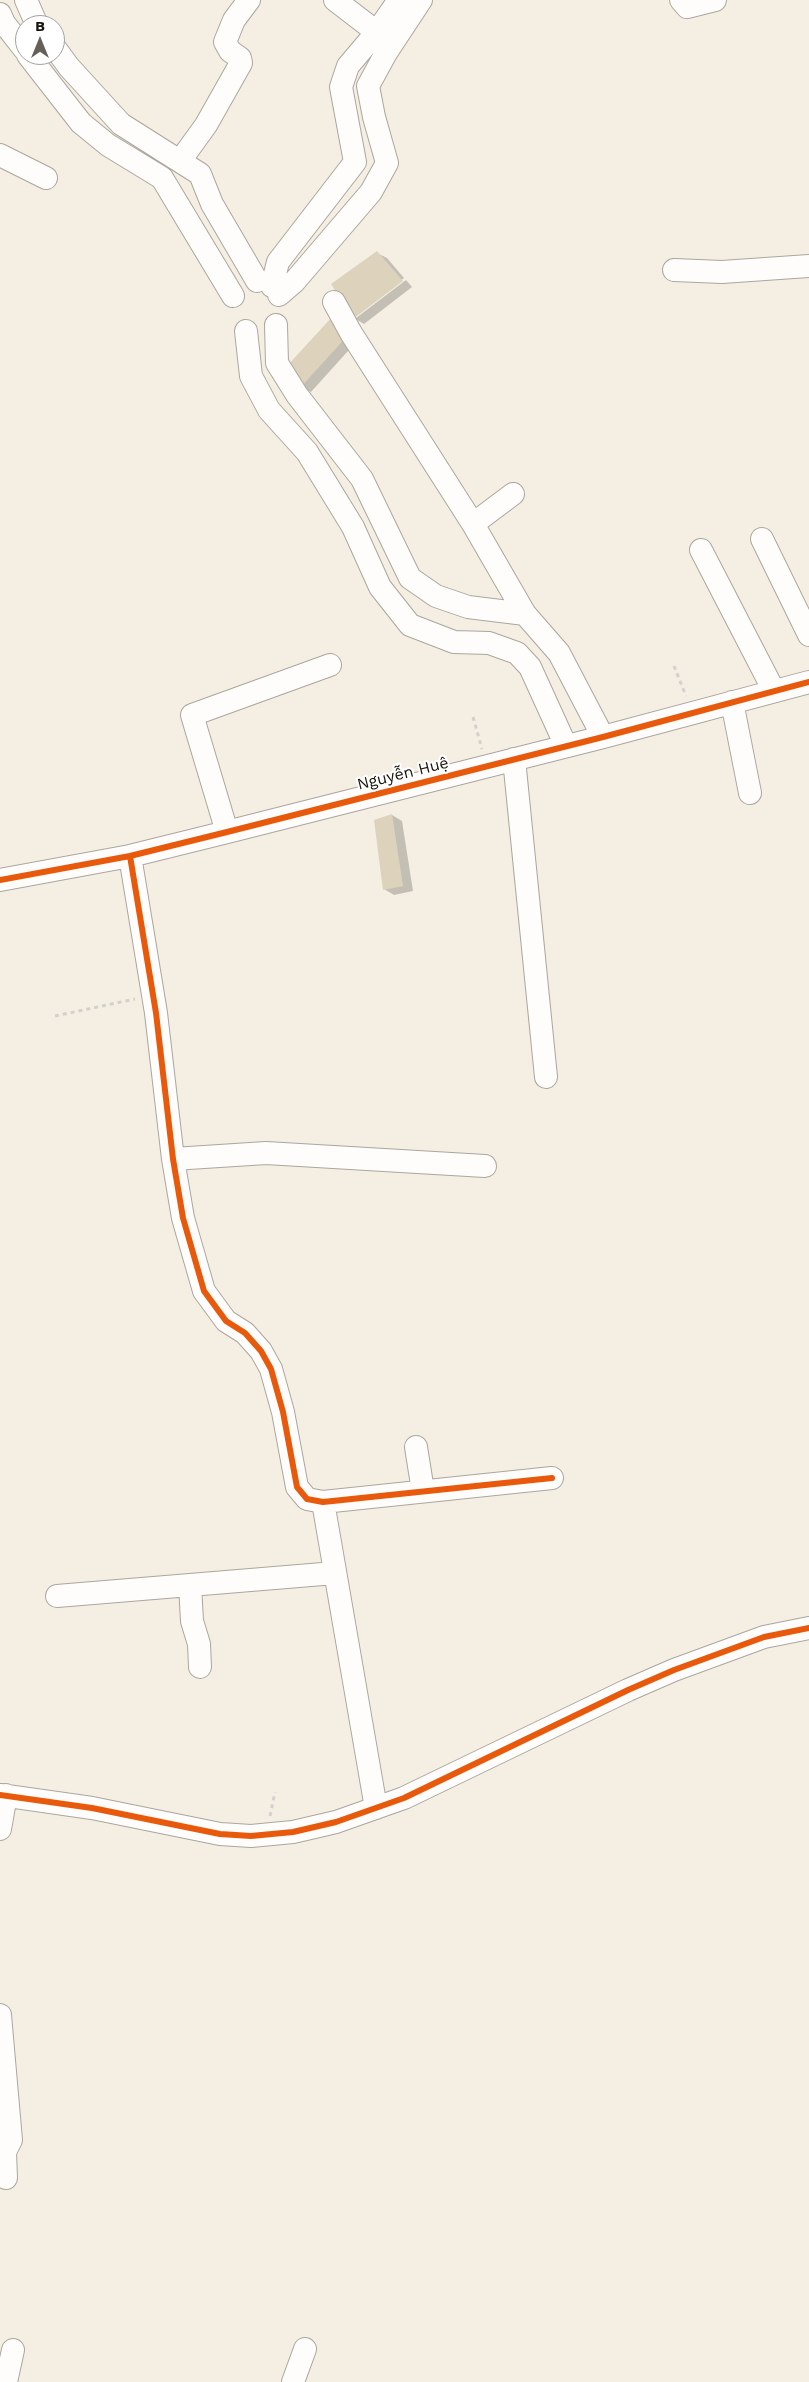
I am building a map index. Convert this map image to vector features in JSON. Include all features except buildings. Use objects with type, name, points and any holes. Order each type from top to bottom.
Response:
[{"type":"street","points":[[26,0],[33,15]]},
{"type":"street","points":[[180,161],[206,125],[241,63],[240,58],[230,51],[225,42],[234,20],[250,0]]},
{"type":"street","points":[[335,0],[384,38]]},
{"type":"street","points":[[276,325],[262,333],[246,331],[234,320],[231,312],[233,296],[244,285],[269,287],[294,282],[371,192],[387,163],[374,117],[368,86],[399,0]]},
{"type":"street","points":[[269,287],[278,262],[355,162],[341,87],[348,66],[384,38],[421,0]]},
{"type":"street","points":[[681,0],[688,7],[715,0]]},
{"type":"street","points":[[0,14],[4,23],[15,37]]},
{"type":"street","points":[[65,62],[122,124],[200,174],[212,204],[269,287],[282,310],[276,325],[277,363],[297,395],[362,478],[410,578],[436,596],[468,607],[525,614]]},
{"type":"street","points":[[36,65],[81,123],[108,145],[162,178],[233,296]]},
{"type":"street","points":[[0,154],[46,178]]},
{"type":"street","points":[[674,270],[722,272],[809,266]]},
{"type":"street","points":[[334,302],[351,333],[473,524],[525,614],[559,653],[603,738]]},
{"type":"street","points":[[246,331],[251,376],[269,410],[312,460],[353,527],[380,587],[410,625],[454,642],[489,643],[517,653],[530,667],[566,746]]},
{"type":"street","points":[[473,524],[513,494]]},
{"type":"street","points":[[762,539],[809,635]]},
{"type":"street","points":[[701,550],[774,691]]},
{"type":"street","points":[[227,832],[192,715],[330,665]]},
{"type":"street","name":"Nguyễn Huệ","points":[[0,880],[130,856],[603,738],[809,682]]},
{"type":"street","points":[[732,702],[750,793]]},
{"type":"street","points":[[514,759],[546,1077]]},
{"type":"street","points":[[130,856],[153,995],[182,1218],[204,1292],[226,1321],[245,1334],[261,1350],[271,1369],[283,1412],[297,1486],[307,1499],[323,1502],[552,1478]]},
{"type":"street","points":[[173,1159],[266,1153],[485,1166]]},
{"type":"street","points":[[416,1447],[423,1491]]},
{"type":"street","points":[[323,1502],[376,1808]]},
{"type":"street","points":[[56,1596],[336,1573]]},
{"type":"street","points":[[190,1585],[192,1621],[199,1644],[200,1667]]},
{"type":"street","points":[[0,1829],[3,1795],[92,1808],[220,1834],[251,1836],[293,1832],[336,1822],[404,1798],[674,1670],[764,1637],[809,1628]]},
{"type":"street","points":[[0,2015],[11,2140],[5,2152],[6,2178]]},
{"type":"street","points":[[293,2382],[306,2349]]},
{"type":"street","points":[[6,2382],[12,2350]]},
{"type":"path","points":[[674,666],[693,712]]},
{"type":"path","points":[[473,717],[487,766]]},
{"type":"path","points":[[55,1016],[153,995]]},
{"type":"cycle path","points":[[0,880],[130,856],[603,737],[809,682]]},
{"type":"cycle path","points":[[130,856],[156,1013],[173,1159],[183,1218],[204,1291],[226,1321],[245,1333],[261,1351],[271,1369],[283,1412],[297,1487],[307,1499],[323,1502],[552,1478]]},
{"type":"cycle path","points":[[0,1795],[92,1808],[220,1834],[251,1836],[293,1832],[336,1822],[404,1798],[628,1690],[674,1670],[764,1637],[809,1628]]}]
